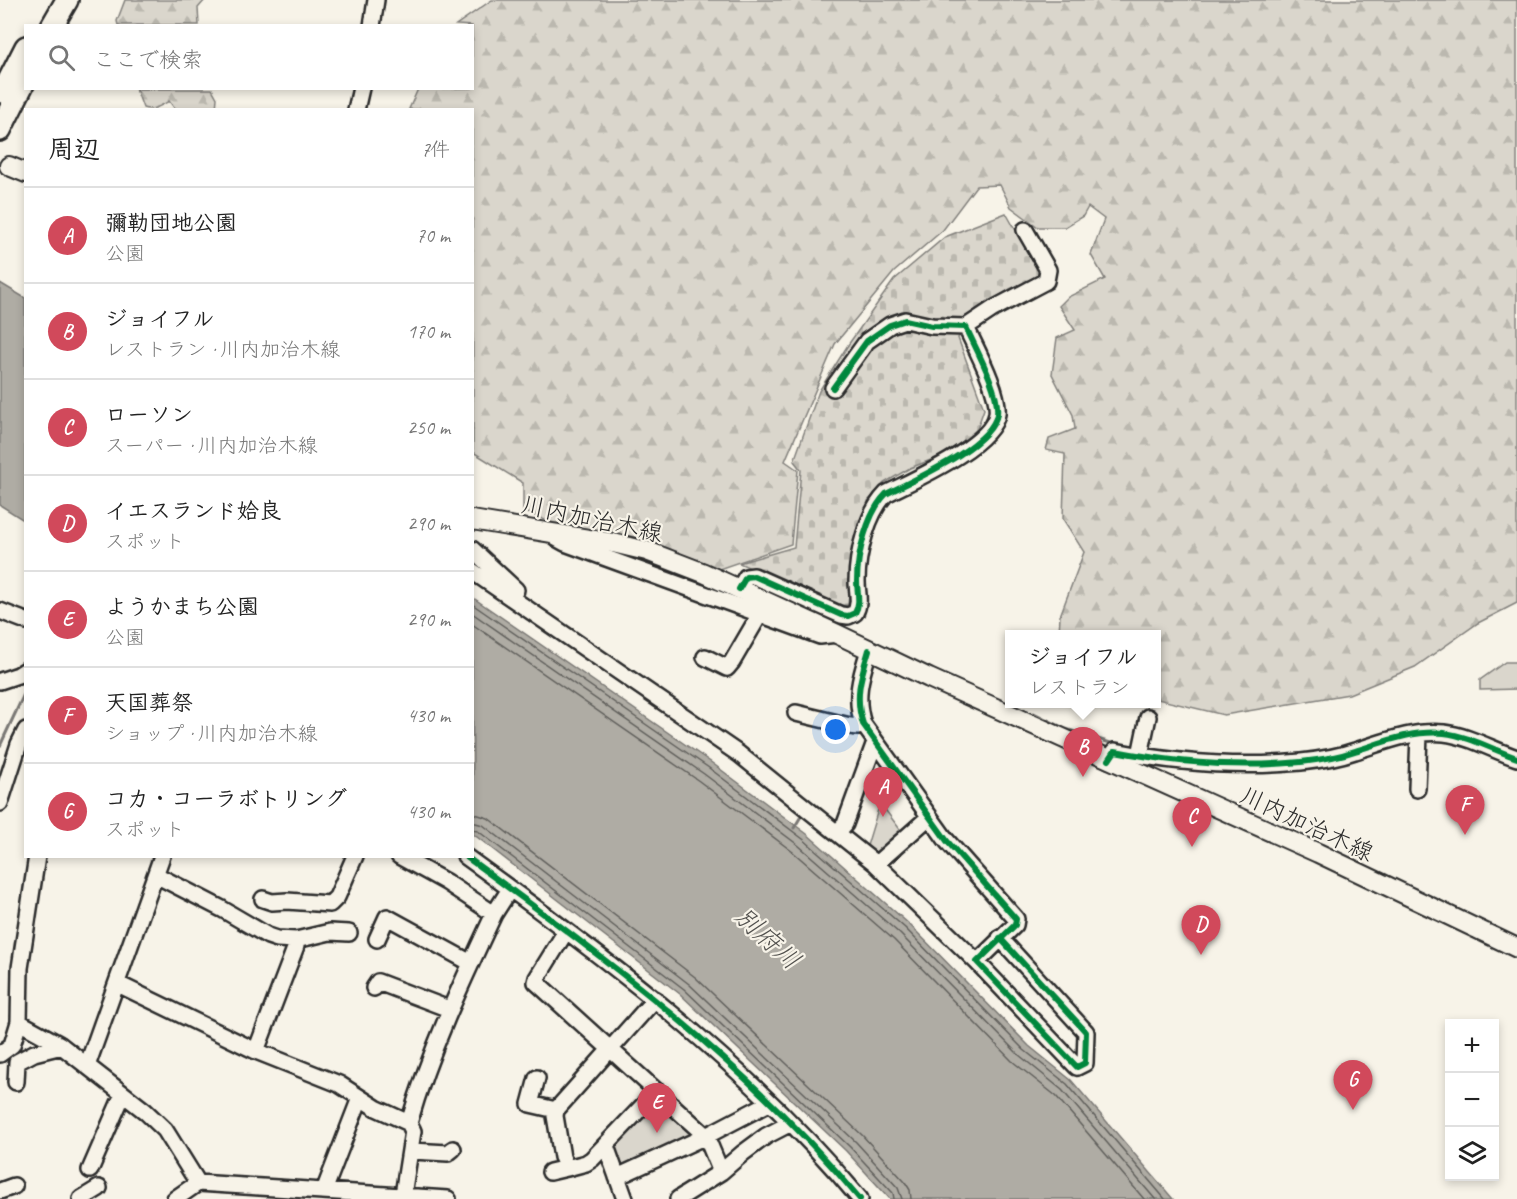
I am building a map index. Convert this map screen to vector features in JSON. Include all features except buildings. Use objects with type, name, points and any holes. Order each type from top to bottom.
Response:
[{"type":"highway","points":[[37,24],[51,0]]},
{"type":"highway","points":[[53,24],[67,0]]},
{"type":"highway","points":[[0,98],[24,51]]},
{"type":"highway","points":[[0,130],[24,82]]},
{"type":"main road","name":"川内加治木線","points":[[474,520],[554,532],[647,551],[739,589],[1108,760],[1318,853],[1517,948]]},
{"type":"street","points":[[372,24],[376,0]]},
{"type":"street","points":[[356,108],[360,90]]},
{"type":"street","points":[[833,388],[867,341],[890,325],[905,320],[932,326],[966,327],[993,309],[1046,281],[1048,270],[1025,230]]},
{"type":"street","points":[[739,589],[746,577],[754,576],[841,615],[848,616],[855,613],[859,605],[858,563],[877,503],[886,495],[955,459],[992,427],[997,415],[996,400],[990,380],[966,327]]},
{"type":"street","points":[[554,532],[556,539],[565,543],[820,636],[837,634]]},
{"type":"street","points":[[474,551],[542,613],[564,627]]},
{"type":"street","points":[[474,572],[739,754],[837,832],[876,864],[977,962],[1077,1067],[1085,1063],[1086,1032],[1000,938]]},
{"type":"street","points":[[0,611],[24,620]]},
{"type":"street","points":[[705,657],[726,668],[732,662],[760,614]]},
{"type":"street","points":[[850,724],[859,710],[859,681],[869,650]]},
{"type":"street","points":[[0,681],[24,671]]},
{"type":"street","points":[[796,713],[850,724],[875,742],[929,818],[983,885],[1016,920],[1015,925],[977,962]]},
{"type":"street","points":[[1141,752],[1148,717]]},
{"type":"street","points":[[1108,760],[1115,751],[1141,752],[1211,763],[1290,763],[1329,758],[1400,736],[1444,733],[1517,758]]},
{"type":"street","points":[[1417,789],[1419,734]]},
{"type":"street","points":[[837,832],[845,824],[875,742]]},
{"type":"street","points":[[0,803],[22,746]]},
{"type":"street","points":[[876,864],[929,818]]},
{"type":"street","points":[[0,1054],[12,1045],[19,1022],[20,968],[37,858]]},
{"type":"street","points":[[87,1066],[161,858]]},
{"type":"street","points":[[263,899],[272,902],[330,904],[337,897],[354,858]]},
{"type":"street","points":[[403,858],[446,882],[494,914]]},
{"type":"street","points":[[468,858],[655,999],[791,1123],[860,1199]]},
{"type":"street","points":[[156,875],[268,936],[296,940],[330,932],[350,933]]},
{"type":"street","points":[[409,1123],[419,1089],[449,1009],[494,914],[510,889]]},
{"type":"street","points":[[376,939],[387,917],[471,963]]},
{"type":"street","points":[[566,931],[536,982],[706,1136],[721,1173]]},
{"type":"street","points":[[256,1051],[296,946],[296,940]]},
{"type":"street","points":[[374,988],[378,982],[449,1009]]},
{"type":"street","points":[[118,984],[256,1051],[339,1084],[360,1098],[409,1123],[413,1131],[404,1195]]},
{"type":"street","points":[[567,1168],[562,1157],[556,1110],[655,999]]},
{"type":"street","points":[[19,1022],[62,1046],[165,1130],[198,1183]]},
{"type":"street","points":[[16,1082],[17,1062],[34,1053],[62,1046]]},
{"type":"street","points":[[537,1078],[530,1104],[556,1110]]},
{"type":"street","points":[[550,1172],[586,1163],[606,1146],[657,1091]]},
{"type":"street","points":[[90,1170],[123,1094]]},
{"type":"street","points":[[324,1191],[360,1098]]},
{"type":"street","points":[[617,1177],[706,1136],[769,1103]]},
{"type":"street","points":[[678,1199],[721,1173],[742,1153],[766,1136],[791,1123]]},
{"type":"street","points":[[606,1146],[625,1199]]},
{"type":"street","points":[[411,1151],[448,1153],[453,1149]]},
{"type":"street","points":[[175,1199],[198,1183],[324,1191],[341,1195],[404,1195],[448,1199]]},
{"type":"street","points":[[81,1199],[99,1188]]},
{"type":"green space","points":[[125,0],[205,0],[198,8],[199,24],[118,24]]},
{"type":"green space","points":[[492,0],[1517,0],[1517,603],[1478,623],[1415,667],[1349,694],[1224,715],[1161,700],[1161,630],[1059,630],[1060,616],[1084,552],[1063,519],[1065,454],[1046,450],[1049,439],[1075,429],[1073,415],[1052,374],[1057,338],[1075,330],[1059,306],[1068,297],[1105,279],[1091,255],[1104,219],[1088,207],[1083,216],[1065,227],[1038,227],[1011,207],[1000,185],[976,186],[943,230],[894,272],[835,344],[785,461],[798,470],[791,544],[719,569],[635,537],[550,522],[523,511],[523,483],[474,453],[474,108],[409,108],[418,90],[474,90],[474,24],[457,24]]},
{"type":"green space","points":[[136,90],[213,90],[217,98],[216,108],[174,108],[169,101],[153,108],[143,108]]},
{"type":"green space","points":[[1006,213],[1041,275],[1010,289],[972,314],[958,338],[984,409],[977,429],[949,453],[910,468],[884,483],[868,501],[852,565],[848,605],[836,606],[739,563],[794,547],[801,470],[794,461],[819,391],[894,280],[945,237]]},
{"type":"green space","points":[[1505,662],[1517,662],[1517,689],[1480,690],[1480,680]]},
{"type":"green space","points":[[880,803],[902,832],[874,857],[866,849]]},
{"type":"green space","points":[[657,1099],[689,1129],[691,1137],[620,1168],[611,1146]]},
{"type":"water","points":[[0,283],[24,297],[24,520],[0,505]]},
{"type":"water","name":"別府川","points":[[474,598],[712,763],[807,834],[909,924],[1029,1046],[1071,1080],[1173,1199],[890,1199],[846,1151],[680,994],[474,835]]},
{"type":"waterway","points":[[0,746],[24,694]]},
{"type":"waterway","points":[[1034,713],[1066,729],[1117,745]]},
{"type":"waterway","points":[[794,828],[803,813]]},
{"type":"cycle path","points":[[739,589],[746,577],[754,576],[841,615],[848,616],[855,613],[858,601],[857,571],[861,547],[868,523],[879,502],[886,494],[967,450],[992,426],[997,414],[991,382],[966,327],[932,326],[905,320],[890,325],[867,341],[833,388]]},
{"type":"cycle path","points":[[869,650],[861,678],[859,696],[863,724],[947,841],[1016,919],[1015,925],[977,962],[1077,1067],[1085,1063],[1086,1032],[1000,938]]},
{"type":"cycle path","points":[[1109,760],[1115,751],[1161,759],[1208,763],[1278,764],[1342,755],[1421,733],[1444,733],[1463,737],[1517,758]]},
{"type":"cycle path","points":[[468,858],[622,974],[723,1058],[817,1150],[860,1199]]},
{"type":"place","name":"ジョイフル","points":[[1083,777]]},
{"type":"place","name":"彌勒団地公園","points":[[883,817]]},
{"type":"place","name":"天国葬祭","points":[[1465,835]]},
{"type":"place","name":"ローソン","points":[[1192,847]]},
{"type":"place","name":"イエスランド姶良","points":[[1201,955]]},
{"type":"place","name":"コカ・コーラボトリング","points":[[1353,1110]]},
{"type":"place","name":"ようかまち公園","points":[[657,1133]]}]
